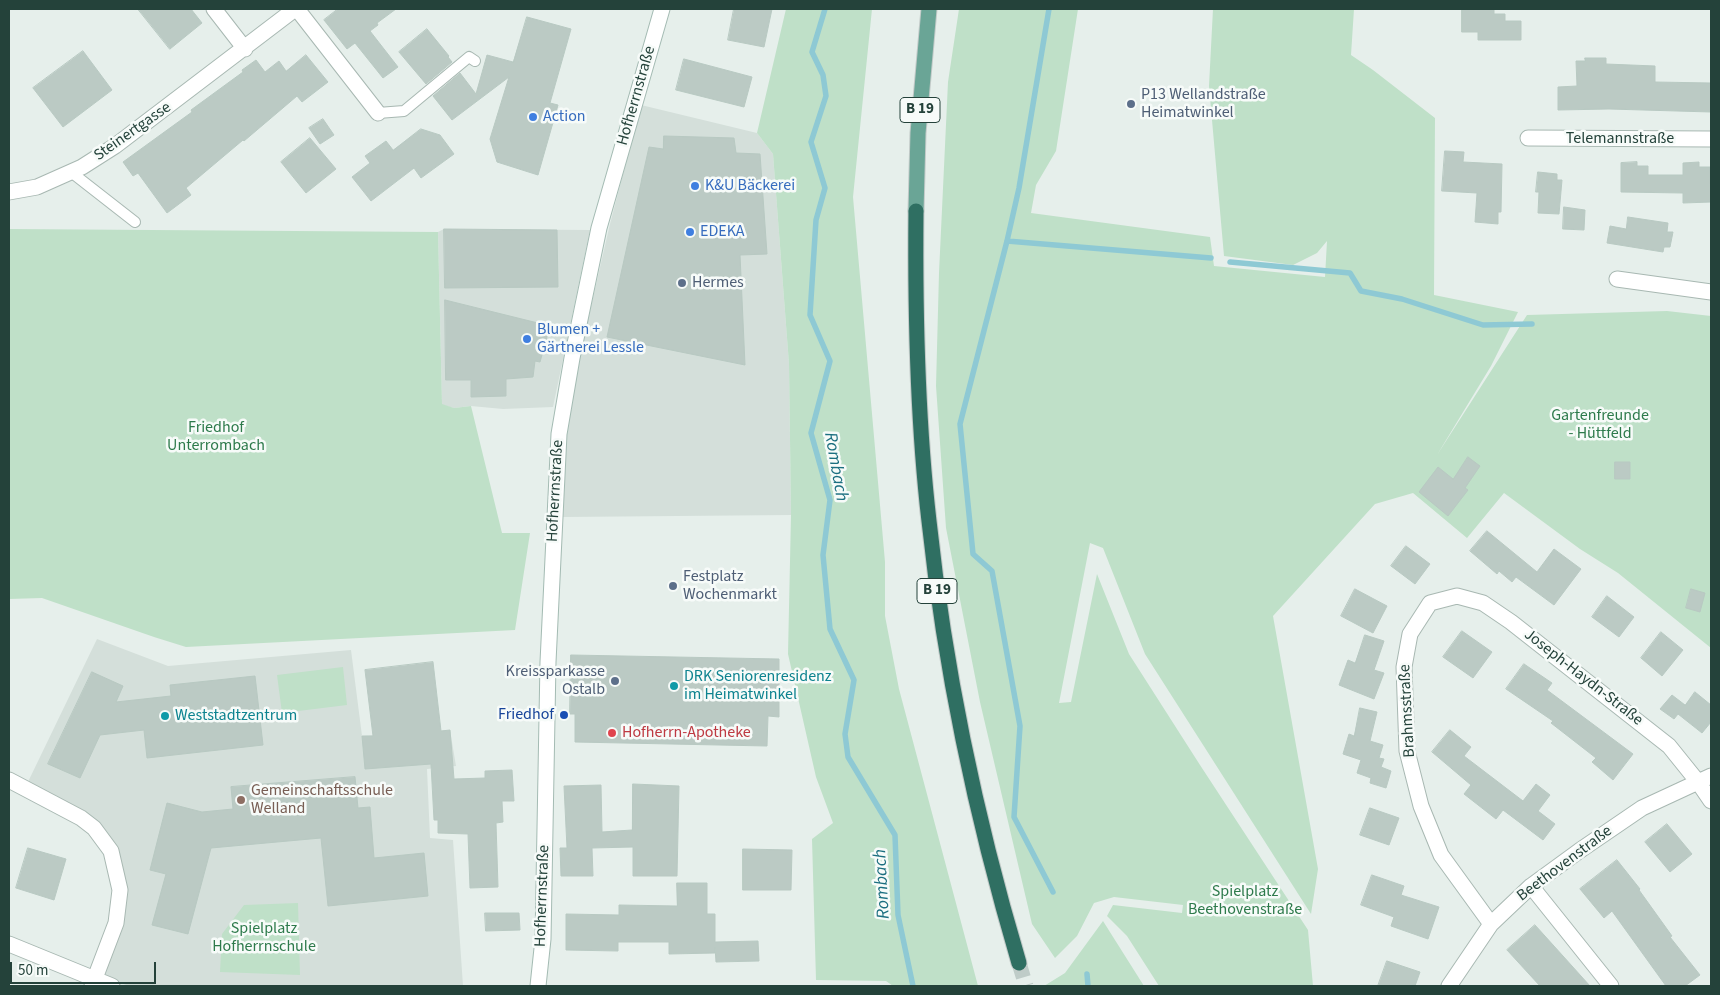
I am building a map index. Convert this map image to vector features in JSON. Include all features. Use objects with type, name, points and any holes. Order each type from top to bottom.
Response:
[{"type":"highway","name":"B 19","points":[[916,212],[915,289],[921,434],[928,521],[938,598],[947,658],[970,778],[994,876],[1019,963]]},
{"type":"main road","name":"B 19","points":[[916,212],[918,134],[929,9]]},
{"type":"street","points":[[214,9],[245,49]]},
{"type":"street","name":"Steinertgasse","points":[[9,192],[37,187],[71,172],[115,146],[296,9],[378,113]]},
{"type":"street","name":"Hofherrnstraße","points":[[538,986],[543,939],[548,662],[559,434],[572,358],[599,228],[662,9]]},
{"type":"street","name":"Telemannstraße","points":[[1528,138],[1711,139]]},
{"type":"street","points":[[1617,279],[1711,292]]},
{"type":"street","name":"Joseph-Haydn-Straße","points":[[1430,603],[1457,596],[1483,603],[1558,658],[1669,746],[1705,779],[1711,801]]},
{"type":"street","name":"Brahmsstraße","points":[[1430,603],[1410,634],[1404,667],[1407,751],[1421,806],[1441,855],[1491,924]]},
{"type":"street","name":"Beethovenstraße","points":[[1449,986],[1491,924],[1531,886],[1578,851],[1642,808],[1705,779]]},
{"type":"street","points":[[9,780],[81,818],[94,828],[111,851],[120,890],[116,923],[93,983]]},
{"type":"street","points":[[1531,886],[1611,986]]},
{"type":"street","points":[[9,944],[93,983],[112,986]]},
{"type":"lane","points":[[378,113],[404,110],[469,57],[475,61]]},
{"type":"lane","points":[[71,172],[135,222]]},
{"type":"shaded area","points":[[641,105],[757,133],[773,154],[789,364],[791,515],[563,517],[568,406],[610,224]]},
{"type":"shaded area","points":[[444,229],[590,230],[553,407],[503,409],[471,406],[454,408],[442,405],[438,232]]},
{"type":"shaded area","name":"Gemeinschaftsschule Welland","points":[[97,639],[168,666],[351,650],[362,736],[450,730],[456,766],[427,769],[430,838],[453,840],[463,986],[129,986],[101,976],[121,927],[116,850],[26,786]]},
{"type":"green space","points":[[786,9],[872,9],[853,197],[885,562],[885,616],[899,689],[978,986],[893,986],[886,981],[816,980],[812,839],[833,823],[816,777],[788,654],[791,515],[789,364],[773,154],[757,133]]},
{"type":"green space","points":[[959,9],[1078,9],[1056,151],[1036,185],[1031,213],[1210,237],[1214,266],[1325,277],[1327,241],[1317,253],[1293,265],[1224,256],[1209,86],[1213,9],[1354,9],[1351,55],[1435,118],[1434,295],[1518,312],[1491,366],[1437,455],[1527,315],[1667,311],[1711,316],[1711,648],[1618,573],[1580,549],[1504,493],[1467,538],[1413,493],[1375,504],[1273,616],[1318,869],[1311,914],[1145,654],[1103,548],[1090,543],[1059,703],[1071,702],[1097,574],[1129,654],[1308,930],[1313,986],[1159,986],[1127,936],[1107,916],[1113,905],[1182,913],[1183,905],[1114,897],[1094,903],[1077,936],[1055,958],[1032,924],[980,702],[946,528],[936,386],[948,82]]},
{"type":"green space","name":"Friedhof Unterrombach","points":[[9,229],[438,232],[442,404],[454,408],[471,406],[502,533],[530,533],[515,630],[186,647],[42,598],[9,599]]},
{"type":"green space","points":[[343,667],[347,705],[282,713],[277,675]]},
{"type":"green space","name":"Spielplatz Hofherrnschule","points":[[298,903],[300,975],[220,972],[222,934],[244,905]]},
{"type":"green space","points":[[1103,921],[1144,986],[1044,986],[1065,973]]},
{"type":"building","points":[[138,9],[191,9],[202,23],[170,49]]},
{"type":"building","points":[[338,9],[396,9],[377,23],[378,25],[370,31],[398,67],[383,78],[355,43],[347,49],[324,20]]},
{"type":"building","points":[[734,9],[772,9],[764,47],[728,40]]},
{"type":"building","points":[[1462,9],[1494,9],[1494,14],[1505,14],[1505,21],[1521,21],[1521,40],[1478,40],[1478,32],[1462,32]]},
{"type":"building","points":[[527,17],[571,29],[550,103],[558,105],[538,175],[497,162],[490,139],[509,77],[452,120],[433,96],[460,73],[476,94],[487,55],[513,62]]},
{"type":"building","points":[[427,29],[452,62],[426,84],[399,52]]},
{"type":"building","points":[[83,51],[112,90],[63,127],[33,88]]},
{"type":"building","points":[[306,55],[328,82],[302,102],[297,96],[186,188],[191,195],[167,213],[138,173],[133,176],[123,162],[192,112],[191,110],[243,72],[242,70],[256,60],[265,72],[279,61],[286,71]]},
{"type":"building","points":[[1585,58],[1606,58],[1606,64],[1655,66],[1655,82],[1711,83],[1711,112],[1609,109],[1558,110],[1558,87],[1577,86],[1576,61],[1585,61]]},
{"type":"building","points":[[684,59],[752,77],[744,107],[676,90]]},
{"type":"building","points":[[323,119],[334,135],[320,144],[309,128]]},
{"type":"building","points":[[421,129],[440,135],[454,154],[421,178],[414,168],[371,201],[352,177],[370,163],[365,156],[386,141],[393,150]]},
{"type":"building","points":[[664,136],[734,138],[736,153],[760,154],[767,254],[740,255],[745,365],[607,337],[649,147],[663,149]]},
{"type":"building","points":[[310,138],[336,169],[306,193],[281,162]]},
{"type":"building","points":[[1445,151],[1464,152],[1463,162],[1502,164],[1501,212],[1498,212],[1498,224],[1475,222],[1477,193],[1442,191]]},
{"type":"building","points":[[1637,162],[1637,166],[1648,166],[1648,175],[1683,175],[1683,163],[1699,162],[1699,167],[1710,167],[1711,202],[1683,203],[1683,193],[1621,192],[1621,163]]},
{"type":"building","points":[[1538,172],[1557,174],[1557,180],[1562,180],[1559,214],[1538,213],[1539,192],[1536,192]]},
{"type":"building","points":[[1564,207],[1585,210],[1584,230],[1563,229]]},
{"type":"building","points":[[1628,217],[1668,223],[1667,232],[1673,232],[1670,247],[1664,247],[1663,252],[1607,243],[1610,226],[1626,229]]},
{"type":"building","points":[[444,229],[557,230],[558,287],[445,288]]},
{"type":"building","points":[[445,300],[550,326],[540,362],[535,361],[533,377],[506,379],[506,396],[471,397],[471,380],[446,380]]},
{"type":"building","points":[[1468,457],[1480,466],[1465,488],[1468,490],[1448,516],[1419,492],[1438,467],[1453,479]]},
{"type":"building","points":[[1615,462],[1630,462],[1630,479],[1615,479]]},
{"type":"building","points":[[1487,531],[1537,572],[1554,549],[1581,569],[1554,605],[1516,577],[1512,582],[1499,571],[1497,574],[1470,551]]},
{"type":"building","points":[[1406,546],[1430,564],[1415,584],[1391,566]]},
{"type":"building","points":[[1355,589],[1387,606],[1373,633],[1341,616]]},
{"type":"building","points":[[1691,589],[1705,593],[1700,612],[1686,608]]},
{"type":"building","points":[[1607,596],[1634,617],[1619,637],[1592,617]]},
{"type":"building","points":[[1462,631],[1492,652],[1473,678],[1443,657]]},
{"type":"building","points":[[1661,632],[1683,650],[1662,676],[1641,658]]},
{"type":"building","points":[[1365,635],[1384,641],[1374,670],[1384,673],[1374,699],[1339,685],[1348,660],[1355,663]]},
{"type":"building","name":"DRK Seniorenresidenz im Heimatwinkel","points":[[571,655],[779,659],[779,717],[768,716],[767,746],[575,742],[575,714],[570,714]]},
{"type":"building","points":[[433,662],[441,731],[450,730],[454,779],[485,778],[485,771],[512,770],[514,801],[502,801],[503,822],[496,823],[498,887],[470,888],[468,834],[438,833],[438,820],[434,820],[431,764],[365,769],[362,736],[373,736],[365,670]]},
{"type":"building","points":[[1524,664],[1552,683],[1547,690],[1633,754],[1613,780],[1592,762],[1596,758],[1551,723],[1553,721],[1506,689]]},
{"type":"building","name":"Weststadtzentrum","points":[[92,672],[123,686],[116,702],[171,696],[170,685],[255,676],[263,745],[147,758],[144,730],[100,735],[80,778],[48,764]]},
{"type":"building","points":[[1695,692],[1711,705],[1711,722],[1702,733],[1678,714],[1674,719],[1660,709],[1672,695],[1685,705]]},
{"type":"building","points":[[1360,708],[1377,712],[1370,741],[1383,745],[1379,758],[1384,759],[1381,767],[1391,771],[1386,788],[1370,783],[1371,778],[1357,773],[1361,760],[1343,754],[1349,734],[1354,736]]},
{"type":"building","points":[[1450,730],[1471,747],[1464,756],[1523,801],[1536,784],[1550,795],[1538,811],[1555,824],[1543,840],[1503,810],[1496,819],[1464,794],[1471,785],[1432,752]]},
{"type":"building","points":[[355,777],[358,808],[370,807],[374,858],[424,853],[428,896],[328,906],[321,838],[211,848],[188,934],[152,925],[166,874],[150,870],[167,803],[202,812],[233,809],[231,787]]},
{"type":"building","points":[[633,784],[679,786],[677,876],[633,876],[633,847],[592,848],[593,876],[561,876],[560,848],[567,848],[564,786],[601,785],[602,832],[632,830]]},
{"type":"building","points":[[1370,808],[1399,818],[1389,845],[1360,835]]},
{"type":"building","points":[[1667,824],[1692,854],[1670,872],[1645,842]]},
{"type":"building","points":[[28,848],[66,859],[54,900],[16,888]]},
{"type":"building","points":[[743,849],[792,850],[791,890],[743,890]]},
{"type":"building","points":[[1617,860],[1640,889],[1672,936],[1670,937],[1700,975],[1685,986],[1666,986],[1612,911],[1604,918],[1580,889]]},
{"type":"building","points":[[1372,875],[1404,886],[1401,895],[1439,907],[1428,939],[1391,926],[1394,917],[1361,905]]},
{"type":"building","points":[[677,883],[707,883],[707,914],[715,914],[715,942],[758,941],[759,961],[716,962],[715,947],[715,953],[669,954],[669,942],[618,942],[618,951],[566,950],[566,914],[619,915],[619,905],[677,906]]},
{"type":"building","points":[[485,913],[519,913],[520,930],[486,931]]},
{"type":"building","points":[[1535,925],[1590,986],[1540,986],[1507,950]]},
{"type":"building","points":[[1387,961],[1420,972],[1415,986],[1378,986]]},
{"type":"waterway","name":"Rombach","points":[[825,9],[812,52],[823,75],[826,96],[811,142],[825,188],[816,220],[810,315],[830,361],[811,433],[830,500],[823,555],[830,629],[854,680],[845,734],[848,757],[895,835],[898,915],[913,986]]},
{"type":"waterway","points":[[1049,9],[1019,188],[960,424],[973,554],[992,571],[1020,726],[1014,817],[1053,892]]},
{"type":"waterway","points":[[1007,241],[1211,258]]},
{"type":"waterway","points":[[1230,262],[1350,273],[1361,291],[1402,299],[1483,325],[1532,324]]},
{"type":"waterway","points":[[1087,974],[1088,986]]},
{"type":"tunnel","points":[[1019,963],[1026,986]]},
{"type":"place","name":"P13 Wellandstraße Heimatwinkel","points":[[1131,104]]},
{"type":"place","name":"Action","points":[[533,117]]},
{"type":"place","name":"K&U Bäckerei","points":[[695,186]]},
{"type":"place","name":"EDEKA","points":[[690,232]]},
{"type":"place","name":"Hermes","points":[[682,283]]},
{"type":"place","name":"Blumen + Gärtnerei Lessle","points":[[527,339]]},
{"type":"place","name":"Festplatz Wochenmarkt","points":[[673,586]]},
{"type":"place","name":"Kreissparkasse Ostalb","points":[[615,681]]},
{"type":"place","name":"DRK Seniorenresidenz im Heimatwinkel","points":[[674,686]]},
{"type":"place","name":"Friedhof","points":[[564,715]]},
{"type":"place","name":"Weststadtzentrum","points":[[165,716]]},
{"type":"place","name":"Hofherrn-Apotheke","points":[[612,733]]},
{"type":"place","name":"Gemeinschaftsschule Welland","points":[[241,800]]},
{"type":"park label","name":"Gartenfreunde - Hüttfeld","points":[[1600,425]]},
{"type":"park label","name":"Spielplatz Beethovenstraße","points":[[1245,901]]}]
